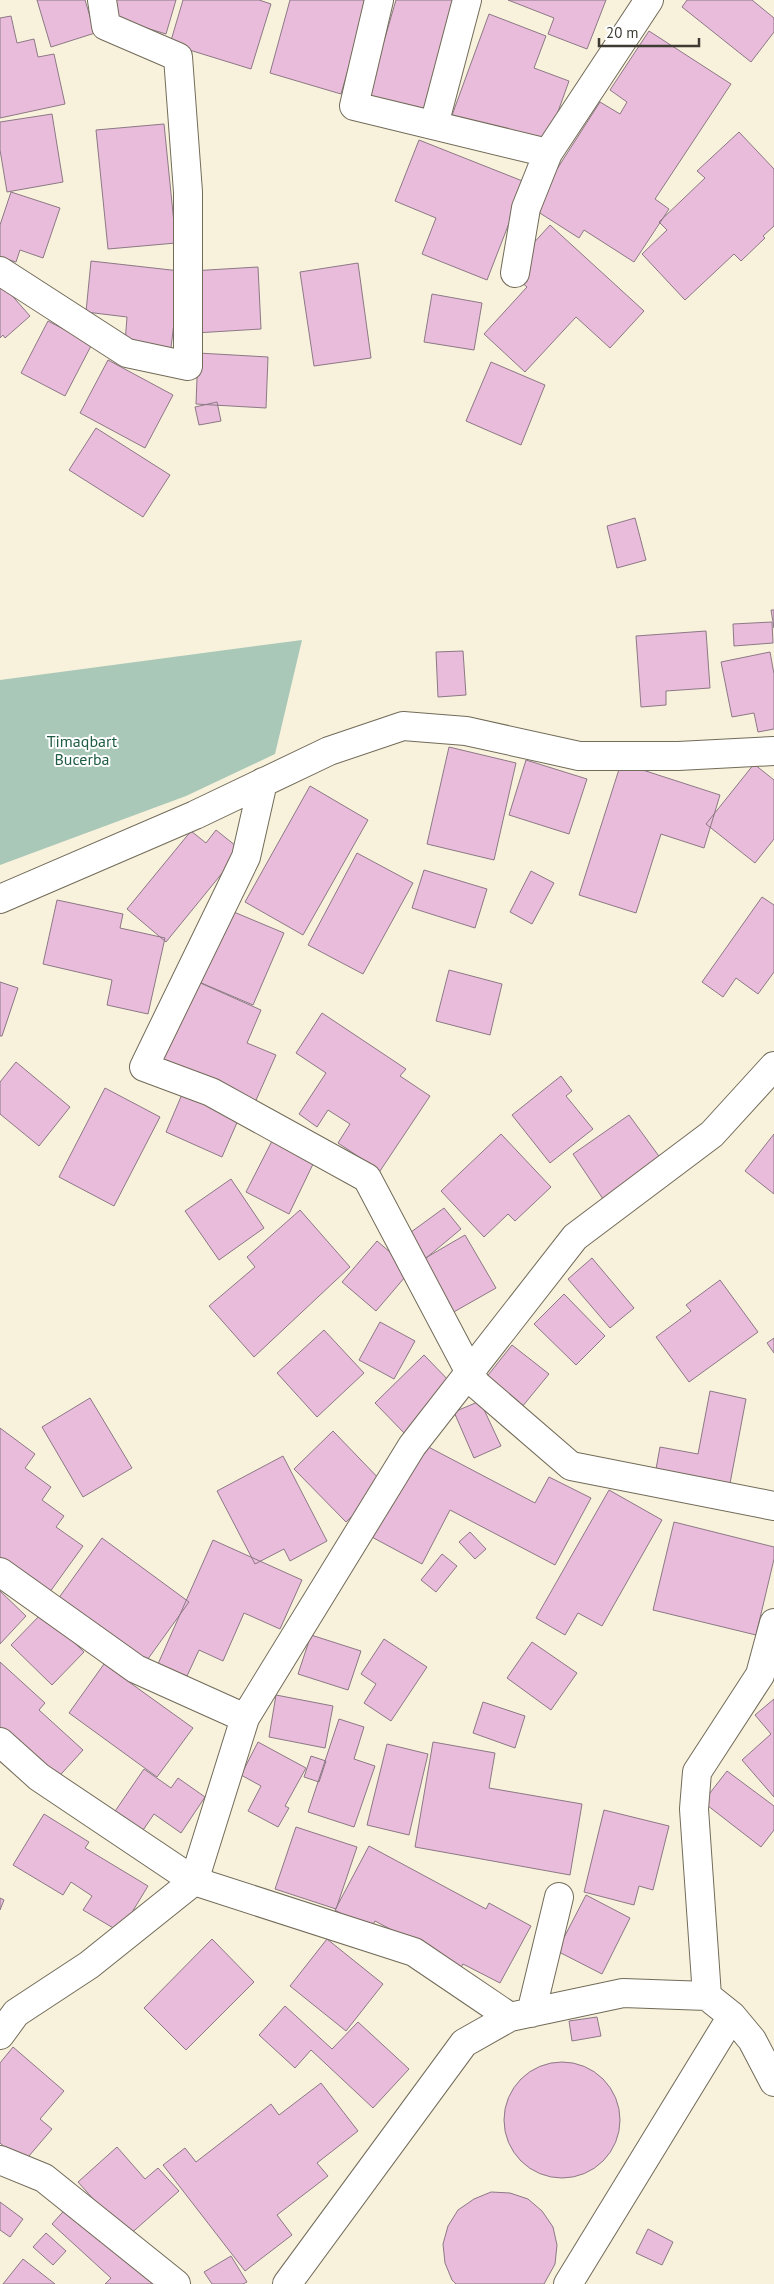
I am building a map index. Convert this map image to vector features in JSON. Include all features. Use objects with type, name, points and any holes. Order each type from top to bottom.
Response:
[{"type":"street","points":[[0,271],[127,353],[188,366],[188,192],[178,57],[106,26],[102,0]]},
{"type":"street","points":[[379,0],[354,106],[548,153]]},
{"type":"street","points":[[434,125],[467,0]]},
{"type":"street","points":[[515,273],[526,208],[548,153],[649,0]]},
{"type":"street","points":[[0,899],[186,819],[330,751],[403,726],[466,731],[579,756],[678,756],[774,751]]},
{"type":"street","points":[[263,782],[246,857],[144,1067],[212,1092],[367,1178],[476,1384],[571,1466],[774,1506]]},
{"type":"street","points":[[0,2035],[8,2011],[90,1965],[194,1881],[245,1718],[412,1446],[575,1237],[712,1134],[774,1066]]},
{"type":"street","points":[[0,1572],[136,1669],[245,1718]]},
{"type":"street","points":[[707,1996],[694,1808],[697,1772],[760,1675],[774,1623]]},
{"type":"street","points":[[0,1742],[38,1777],[194,1881],[414,1952],[521,2015]]},
{"type":"street","points":[[521,2015],[559,1897]]},
{"type":"street","points":[[287,2284],[464,2043],[521,2015],[623,1993],[707,1996],[732,2016],[752,2040],[774,2082]]},
{"type":"street","points":[[568,2284],[732,2016]]},
{"type":"street","points":[[0,2160],[44,2178],[176,2284]]},
{"type":"green space","name":"Timaqbart Bucerba","points":[[302,640],[275,754],[186,796],[0,865],[0,680]]},
{"type":"building","points":[[37,0],[85,0],[95,33],[51,47]]},
{"type":"building","points":[[115,0],[176,0],[166,34],[110,17]]},
{"type":"building","points":[[183,0],[259,0],[271,4],[251,69],[170,44]]},
{"type":"building","points":[[290,0],[368,0],[341,94],[270,73]]},
{"type":"building","points":[[396,0],[459,0],[426,113],[368,96]]},
{"type":"building","points":[[508,0],[606,0],[587,49],[548,34],[554,18]]},
{"type":"building","points":[[687,0],[752,0],[774,18],[774,32],[751,62],[682,7]]},
{"type":"building","points":[[489,14],[546,36],[534,68],[569,81],[546,145],[451,118]]},
{"type":"building","points":[[11,16],[17,43],[34,39],[38,57],[54,54],[65,104],[0,118],[0,18]]},
{"type":"building","points":[[649,31],[731,84],[655,199],[669,209],[634,262],[584,230],[579,238],[532,208],[600,102],[620,114],[627,102],[610,90]]},
{"type":"building","points":[[52,114],[63,182],[7,192],[0,150],[0,122]]},
{"type":"building","points":[[164,124],[176,243],[108,249],[96,130]]},
{"type":"building","points":[[739,132],[774,169],[774,226],[763,236],[765,238],[741,261],[734,254],[685,300],[642,254],[667,230],[659,222],[705,178],[697,171]]},
{"type":"building","points":[[419,140],[525,182],[487,280],[422,254],[436,218],[395,201]]},
{"type":"building","points":[[11,192],[60,208],[43,258],[20,250],[16,262],[0,257],[0,225]]},
{"type":"building","points":[[550,225],[644,311],[610,348],[576,317],[525,372],[484,334],[527,287],[508,271]]},
{"type":"building","points":[[91,261],[180,271],[171,348],[125,343],[127,317],[86,312]]},
{"type":"building","points":[[358,263],[371,358],[314,366],[300,272]]},
{"type":"building","points":[[258,267],[261,329],[195,333],[191,271]]},
{"type":"building","points":[[0,282],[30,316],[5,338],[3,335],[0,338]]},
{"type":"building","points":[[432,294],[482,303],[474,350],[424,342]]},
{"type":"building","points":[[48,321],[92,344],[65,396],[21,373]]},
{"type":"building","points":[[198,353],[268,357],[266,408],[196,404]]},
{"type":"building","points":[[108,360],[173,395],[145,448],[80,413]]},
{"type":"building","points":[[491,362],[545,385],[521,445],[466,421]]},
{"type":"building","points":[[217,402],[221,421],[199,425],[195,407]]},
{"type":"building","points":[[96,428],[170,475],[143,517],[69,470]]},
{"type":"building","points":[[635,518],[646,560],[617,568],[607,526]]},
{"type":"building","points":[[771,610],[774,610],[774,628]]},
{"type":"building","points":[[772,622],[773,643],[734,646],[733,624]]},
{"type":"building","points":[[706,631],[710,688],[666,691],[666,705],[641,707],[636,636]]},
{"type":"building","points":[[463,651],[466,695],[438,697],[436,652]]},
{"type":"building","points":[[770,652],[774,674],[774,729],[758,732],[754,713],[732,717],[721,662]]},
{"type":"building","points":[[449,747],[516,763],[494,860],[427,844]]},
{"type":"building","points":[[526,760],[587,779],[569,834],[509,815]]},
{"type":"building","points":[[621,763],[720,795],[704,848],[661,834],[636,913],[579,895]]},
{"type":"building","points":[[754,764],[774,780],[774,839],[755,863],[706,824]]},
{"type":"building","points":[[310,786],[368,820],[303,935],[245,902]]},
{"type":"building","points":[[216,830],[241,850],[166,942],[127,909],[191,831],[206,843]]},
{"type":"building","points":[[357,853],[413,883],[363,974],[308,945]]},
{"type":"building","points":[[424,870],[487,889],[475,928],[412,908]]},
{"type":"building","points":[[531,871],[554,883],[532,924],[510,912]]},
{"type":"building","points":[[762,897],[774,905],[774,972],[758,994],[736,978],[723,997],[702,982]]},
{"type":"building","points":[[57,900],[123,914],[120,928],[165,938],[148,1014],[107,1005],[112,980],[43,964]]},
{"type":"building","points":[[229,910],[284,933],[253,1005],[199,982]]},
{"type":"building","points":[[449,970],[502,984],[490,1035],[436,1021]]},
{"type":"building","points":[[196,981],[261,1010],[247,1043],[276,1055],[253,1107],[159,1065]]},
{"type":"building","points":[[0,982],[18,988],[2,1036],[0,1036]]},
{"type":"building","points":[[322,1013],[406,1069],[400,1076],[430,1096],[380,1171],[338,1143],[350,1124],[328,1110],[317,1127],[299,1114],[326,1073],[296,1053]]},
{"type":"building","points":[[16,1062],[70,1107],[39,1146],[0,1114],[0,1082]]},
{"type":"building","points":[[561,1076],[572,1091],[566,1096],[593,1129],[550,1163],[512,1115]]},
{"type":"building","points":[[105,1088],[160,1117],[114,1206],[59,1177]]},
{"type":"building","points":[[183,1092],[239,1118],[222,1157],[166,1132]]},
{"type":"building","points":[[629,1115],[661,1159],[603,1199],[573,1154]]},
{"type":"building","points":[[501,1134],[551,1187],[515,1221],[508,1214],[484,1237],[441,1191]]},
{"type":"building","points":[[774,1134],[774,1194],[745,1171]]},
{"type":"building","points":[[272,1141],[314,1162],[289,1214],[246,1192]]},
{"type":"building","points":[[231,1179],[264,1228],[219,1260],[185,1211]]},
{"type":"building","points":[[444,1208],[461,1229],[425,1259],[407,1235]]},
{"type":"building","points":[[300,1210],[350,1267],[254,1357],[209,1306],[255,1267],[247,1257]]},
{"type":"building","points":[[465,1235],[496,1288],[452,1313],[422,1260]]},
{"type":"building","points":[[377,1241],[411,1270],[376,1311],[342,1282]]},
{"type":"building","points":[[592,1258],[634,1308],[610,1328],[568,1279]]},
{"type":"building","points":[[720,1280],[758,1332],[689,1382],[656,1337],[691,1311],[686,1305]]},
{"type":"building","points":[[564,1294],[605,1336],[576,1365],[534,1324]]},
{"type":"building","points":[[380,1322],[415,1341],[394,1379],[359,1360]]},
{"type":"building","points":[[324,1330],[364,1373],[317,1417],[277,1373]]},
{"type":"building","points":[[774,1338],[774,1353],[767,1343]]},
{"type":"building","points":[[512,1345],[549,1374],[517,1413],[481,1384]]},
{"type":"building","points":[[424,1355],[454,1386],[405,1434],[375,1403]]},
{"type":"building","points":[[710,1391],[746,1399],[728,1494],[654,1480],[660,1447],[698,1454]]},
{"type":"building","points":[[90,1398],[132,1468],[83,1497],[42,1427]]},
{"type":"building","points":[[480,1401],[501,1446],[474,1458],[454,1412]]},
{"type":"building","points":[[0,1428],[35,1454],[25,1468],[51,1487],[42,1500],[64,1516],[56,1527],[83,1546],[47,1596],[0,1561]]},
{"type":"building","points":[[333,1431],[385,1485],[346,1522],[294,1469]]},
{"type":"building","points":[[419,1442],[535,1503],[549,1477],[591,1498],[555,1565],[450,1510],[422,1564],[370,1536]]},
{"type":"building","points":[[283,1456],[327,1541],[290,1561],[284,1549],[255,1564],[217,1491]]},
{"type":"building","points":[[609,1490],[662,1520],[602,1626],[578,1613],[565,1635],[536,1618]]},
{"type":"building","points":[[674,1522],[774,1547],[774,1559],[756,1635],[653,1610]]},
{"type":"building","points":[[470,1532],[486,1549],[475,1559],[459,1542]]},
{"type":"building","points":[[102,1538],[189,1602],[145,1663],[58,1599]]},
{"type":"building","points":[[213,1540],[302,1580],[280,1629],[244,1613],[223,1661],[199,1650],[187,1676],[158,1664]]},
{"type":"building","points":[[442,1554],[457,1566],[436,1592],[421,1580]]},
{"type":"building","points":[[0,1591],[26,1616],[0,1644]]},
{"type":"building","points":[[43,1612],[84,1652],[52,1685],[11,1645]]},
{"type":"building","points":[[311,1635],[361,1651],[348,1690],[298,1674]]},
{"type":"building","points":[[384,1639],[427,1667],[391,1721],[364,1703],[376,1684],[361,1674]]},
{"type":"building","points":[[532,1642],[577,1673],[551,1710],[507,1678]]},
{"type":"building","points":[[0,1662],[45,1703],[39,1710],[83,1750],[53,1783],[0,1735]]},
{"type":"building","points":[[104,1664],[193,1728],[157,1777],[69,1713]]},
{"type":"building","points":[[276,1695],[333,1706],[325,1748],[269,1737]]},
{"type":"building","points":[[774,1699],[774,1797],[742,1760],[771,1734],[755,1715]]},
{"type":"building","points":[[483,1702],[525,1716],[515,1748],[473,1733]]},
{"type":"building","points":[[339,1719],[364,1727],[354,1759],[375,1766],[354,1827],[308,1812]]},
{"type":"building","points":[[258,1742],[306,1768],[285,1806],[289,1808],[278,1827],[248,1811],[261,1786],[241,1775]]},
{"type":"building","points":[[433,1742],[495,1753],[489,1788],[582,1804],[570,1875],[415,1847]]},
{"type":"building","points":[[387,1744],[428,1754],[409,1835],[367,1825]]},
{"type":"building","points":[[311,1756],[326,1761],[319,1782],[304,1777]]},
{"type":"building","points":[[144,1769],[171,1788],[178,1778],[205,1797],[181,1833],[154,1814],[137,1839],[109,1820]]},
{"type":"building","points":[[727,1771],[774,1806],[774,1830],[761,1847],[703,1802]]},
{"type":"building","points":[[604,1810],[669,1826],[653,1890],[639,1886],[634,1905],[584,1892]]},
{"type":"building","points":[[44,1814],[89,1842],[85,1848],[148,1886],[120,1932],[83,1910],[92,1896],[71,1882],[63,1895],[13,1865]]},
{"type":"building","points":[[296,1827],[357,1847],[336,1909],[275,1889]]},
{"type":"building","points":[[369,1846],[486,1909],[489,1903],[531,1926],[500,1983],[463,1964],[455,1978],[409,1939],[375,1921],[370,1930],[335,1910]]},
{"type":"building","points":[[586,1895],[630,1918],[602,1974],[557,1951]]},
{"type":"building","points":[[0,1898],[4,1900],[0,1910]]},
{"type":"building","points":[[212,1939],[254,1982],[186,2050],[144,2008]]},
{"type":"building","points":[[327,1939],[383,1984],[346,2031],[290,1986]]},
{"type":"building","points":[[285,2006],[332,2049],[358,2022],[409,2069],[373,2108],[311,2050],[295,2068],[259,2035]]},
{"type":"building","points":[[597,2017],[601,2036],[572,2041],[569,2021]]},
{"type":"building","points":[[13,2047],[64,2091],[40,2119],[52,2129],[23,2163],[0,2143],[0,2063]]},
{"type":"building","points":[[562,2062],[584,2067],[603,2079],[615,2098],[620,2120],[615,2142],[603,2161],[584,2173],[562,2178],[540,2173],[521,2161],[509,2142],[504,2120],[509,2098],[521,2079],[540,2067]]},
{"type":"building","points":[[321,2083],[358,2131],[317,2163],[328,2176],[277,2215],[292,2235],[245,2271],[163,2165],[185,2148],[196,2162],[271,2104],[279,2115]]},
{"type":"building","points":[[117,2147],[145,2179],[158,2168],[179,2191],[127,2237],[78,2182]]},
{"type":"building","points":[[491,2192],[510,2193],[528,2199],[542,2211],[553,2227],[557,2245],[555,2264],[544,2284],[456,2284],[452,2280],[445,2263],[443,2244],[448,2226],[458,2210],[474,2199]]},
{"type":"building","points":[[0,2202],[23,2219],[10,2237],[0,2230]]},
{"type":"building","points":[[70,2204],[156,2284],[105,2284],[111,2278],[52,2224]]},
{"type":"building","points":[[648,2229],[673,2242],[662,2265],[636,2253]]},
{"type":"building","points":[[46,2233],[66,2251],[53,2265],[33,2247]]},
{"type":"building","points":[[231,2256],[247,2282],[243,2284],[212,2284],[204,2272]]},
{"type":"building","points":[[23,2259],[55,2284],[3,2284]]}]
